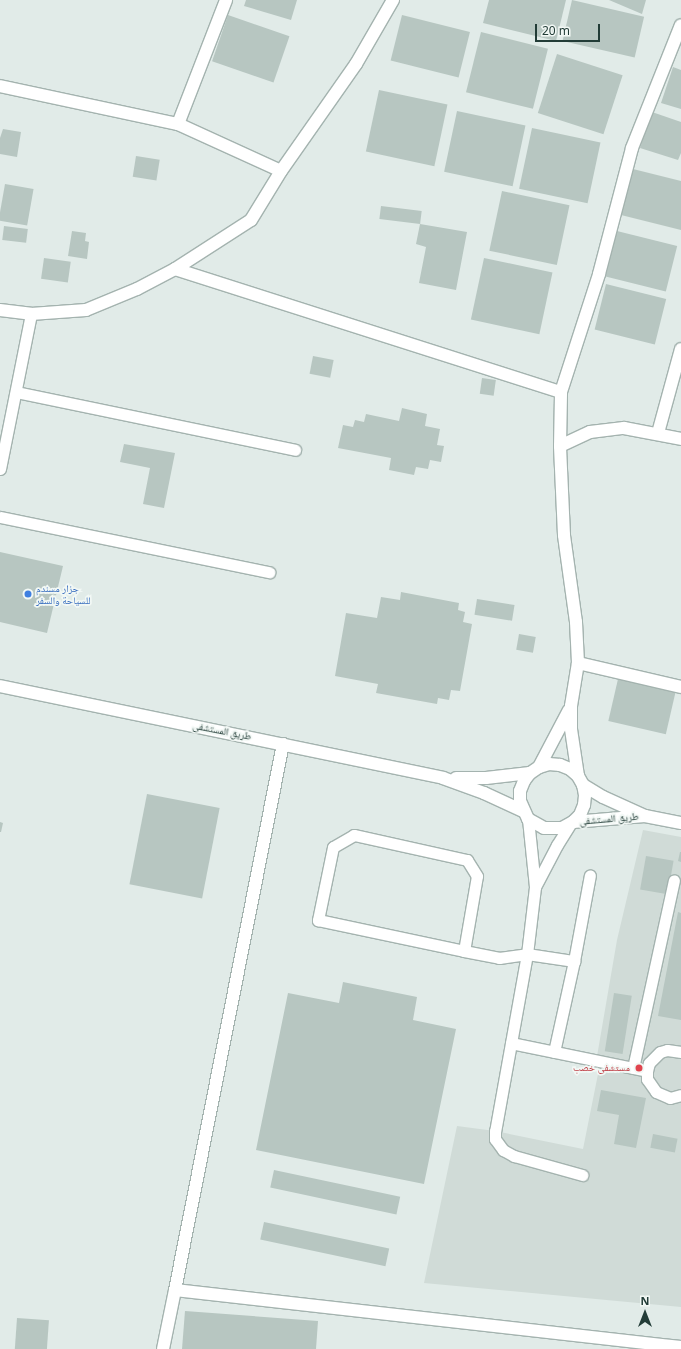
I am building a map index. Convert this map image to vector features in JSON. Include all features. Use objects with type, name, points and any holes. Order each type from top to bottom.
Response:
[{"type":"street","points":[[178,124],[226,0]]},
{"type":"street","points":[[0,310],[31,314],[86,310],[137,289],[175,269],[251,220],[281,171],[356,64],[393,0]]},
{"type":"street","points":[[571,706],[551,747],[524,781],[520,791],[520,801],[526,815],[535,825],[548,829],[562,828],[572,823],[580,815],[584,805],[585,795],[572,745],[571,706],[578,663],[576,622],[564,535],[560,446],[560,392],[599,274],[632,148],[681,25]]},
{"type":"street","points":[[0,86],[178,124],[281,171]]},
{"type":"street","points":[[175,269],[560,392]]},
{"type":"street","points":[[658,434],[681,349]]},
{"type":"street","points":[[560,446],[590,432],[624,428],[681,439]]},
{"type":"street","points":[[578,663],[681,687]]},
{"type":"street","name":"طريق المستشفى","points":[[0,686],[443,778],[484,793],[526,815]]},
{"type":"street","points":[[163,1349],[283,744]]},
{"type":"street","points":[[534,770],[549,764],[560,765],[570,769],[580,780]]},
{"type":"street","name":"طريق المستشفى","points":[[443,778],[486,778],[534,770]]},
{"type":"street","name":"طريق المستشفى","points":[[580,780],[617,804],[645,816],[681,823]]},
{"type":"street","name":"طريق المستشفى","points":[[572,823],[645,816]]},
{"type":"street","points":[[175,1290],[676,1347]]},
{"type":"lane","points":[[0,469],[31,314]]},
{"type":"lane","points":[[16,392],[295,450]]},
{"type":"lane","points":[[0,517],[269,572]]},
{"type":"lane","points":[[526,815],[535,887],[527,954],[495,1131],[495,1139],[503,1150],[514,1156],[582,1174]]},
{"type":"lane","points":[[535,887],[557,845],[572,823]]},
{"type":"lane","points":[[464,952],[477,876],[467,860],[354,835],[333,847],[318,920],[464,952],[499,958],[527,954],[574,961]]},
{"type":"lane","points":[[554,1052],[574,961],[590,876]]},
{"type":"lane","points":[[633,1068],[674,880]]},
{"type":"lane","points":[[511,1043],[647,1071]]},
{"type":"lane","points":[[681,1052],[667,1050],[660,1052],[649,1063],[647,1071],[647,1079],[656,1092],[670,1098],[681,1095]]},
{"type":"shaded area","name":"مستشفى خصب","points":[[643,830],[681,837],[681,1307],[424,1283],[457,1126],[495,1131],[583,1149],[599,1069],[595,1068],[617,940]]},
{"type":"building","points":[[246,0],[297,0],[291,20],[244,6]]},
{"type":"building","points":[[489,0],[566,0],[556,41],[483,23]]},
{"type":"building","points":[[572,0],[644,17],[635,58],[563,41]]},
{"type":"building","points":[[609,0],[646,0],[642,14]]},
{"type":"building","points":[[228,15],[289,36],[274,82],[212,61]]},
{"type":"building","points":[[402,15],[470,32],[459,78],[391,61]]},
{"type":"building","points":[[481,32],[548,49],[533,109],[466,92]]},
{"type":"building","points":[[557,54],[623,75],[603,134],[538,113]]},
{"type":"building","points":[[673,67],[681,70],[681,109],[661,103]]},
{"type":"building","points":[[379,90],[447,105],[434,166],[366,152]]},
{"type":"building","points":[[457,111],[525,126],[513,186],[444,172]]},
{"type":"building","points":[[652,112],[681,122],[681,153],[678,160],[640,148]]},
{"type":"building","points":[[532,128],[600,143],[588,203],[519,189]]},
{"type":"building","points":[[3,129],[21,132],[17,157],[0,154],[0,138]]},
{"type":"building","points":[[136,156],[160,160],[156,180],[133,177]]},
{"type":"building","points":[[633,169],[681,181],[681,230],[621,215]]},
{"type":"building","points":[[5,184],[34,189],[27,225],[0,221]]},
{"type":"building","points":[[502,191],[569,205],[557,265],[489,251]]},
{"type":"building","points":[[381,206],[422,211],[420,224],[379,219]]},
{"type":"building","points":[[420,224],[467,232],[456,290],[419,283],[426,247],[416,244]]},
{"type":"building","points":[[4,226],[28,229],[26,243],[2,240]]},
{"type":"building","points":[[72,231],[86,233],[85,241],[89,242],[87,259],[68,256]]},
{"type":"building","points":[[617,231],[677,246],[666,292],[606,277]]},
{"type":"building","points":[[44,258],[71,262],[68,283],[41,279]]},
{"type":"building","points":[[484,258],[552,273],[539,334],[471,320]]},
{"type":"building","points":[[606,284],[666,299],[655,345],[595,330]]},
{"type":"building","points":[[313,356],[334,360],[330,378],[310,374]]},
{"type":"building","points":[[482,378],[496,380],[494,396],[480,394]]},
{"type":"building","points":[[402,408],[427,414],[425,426],[440,429],[437,445],[444,446],[441,462],[430,460],[428,469],[416,467],[414,475],[389,470],[391,458],[338,448],[343,425],[353,427],[355,420],[364,422],[366,414],[399,421]]},
{"type":"building","points":[[124,444],[175,453],[164,508],[143,504],[150,468],[120,462]]},
{"type":"building","name":"جزار مسندم للسياحة والسفر","points":[[0,552],[63,566],[47,633],[0,622]]},
{"type":"building","points":[[401,592],[459,603],[458,610],[465,612],[463,622],[472,624],[460,691],[451,690],[449,700],[438,698],[437,704],[376,693],[378,684],[335,676],[346,613],[377,618],[381,597],[400,600]]},
{"type":"building","points":[[477,599],[515,605],[512,621],[474,615]]},
{"type":"building","points":[[519,634],[536,637],[533,653],[516,650]]},
{"type":"building","points":[[618,679],[675,692],[666,734],[608,721]]},
{"type":"building","points":[[147,794],[220,808],[202,898],[129,884]]},
{"type":"building","points":[[0,822],[3,823],[1,832],[0,832]]},
{"type":"building","points":[[681,852],[681,862],[678,861]]},
{"type":"building","points":[[646,856],[674,861],[668,894],[640,889]]},
{"type":"building","points":[[678,912],[681,913],[681,1020],[658,1016]]},
{"type":"building","points":[[343,982],[417,997],[413,1020],[456,1029],[424,1184],[256,1150],[288,993],[339,1003]]},
{"type":"building","points":[[614,993],[632,996],[623,1054],[605,1051]]},
{"type":"building","points":[[601,1090],[646,1098],[636,1148],[614,1144],[619,1115],[597,1111]]},
{"type":"building","points":[[653,1134],[678,1139],[675,1153],[650,1148]]},
{"type":"building","points":[[274,1170],[400,1197],[396,1214],[270,1188]]},
{"type":"building","points":[[264,1222],[389,1249],[385,1266],[260,1240]]},
{"type":"building","points":[[185,1311],[318,1321],[316,1349],[182,1349]]},
{"type":"building","points":[[17,1318],[49,1320],[47,1349],[15,1349]]},
{"type":"place","name":"جزار مسندم للسياحة والسفر","points":[[28,594]]},
{"type":"place","name":"مستشفى خصب","points":[[639,1068]]}]
